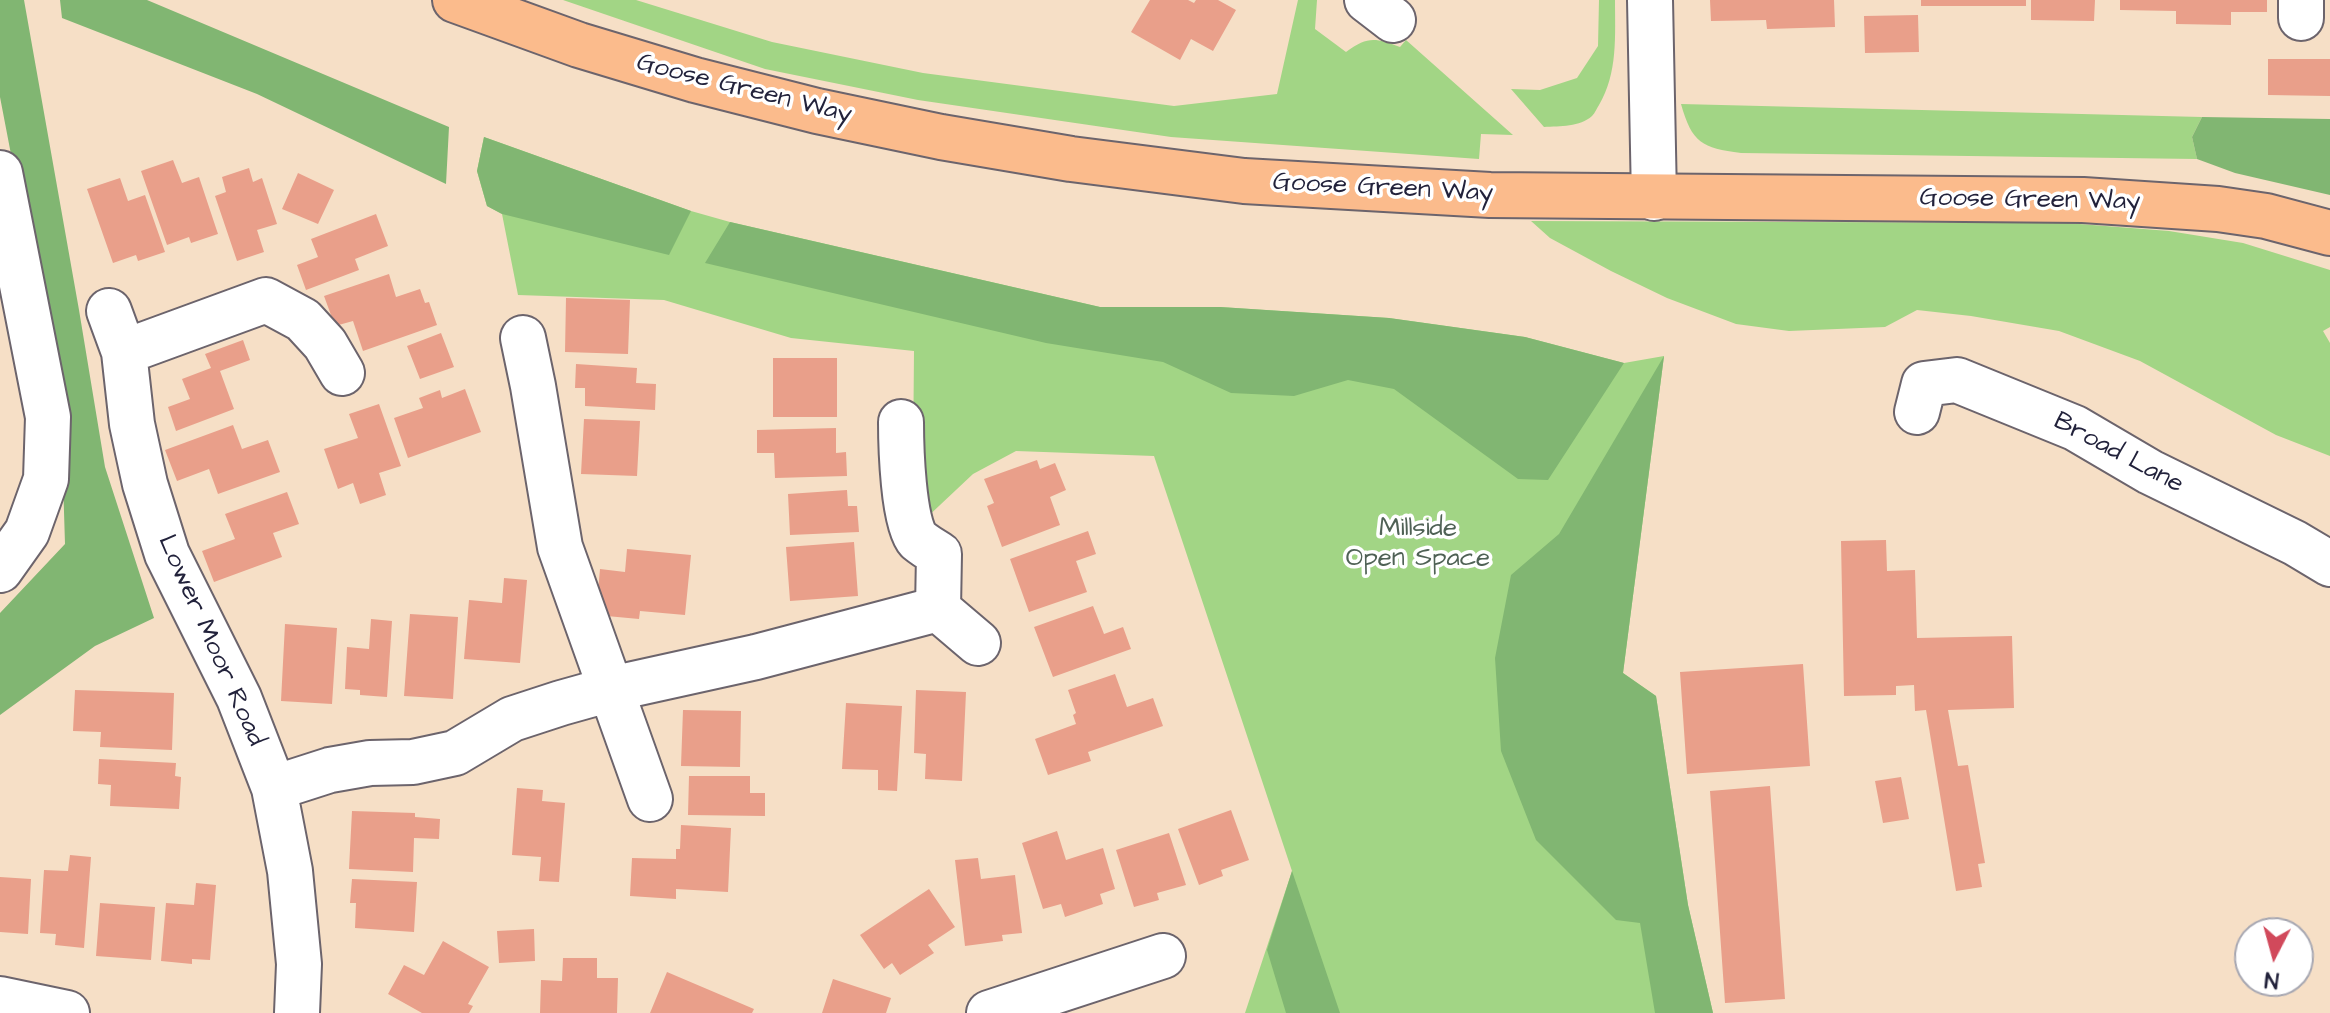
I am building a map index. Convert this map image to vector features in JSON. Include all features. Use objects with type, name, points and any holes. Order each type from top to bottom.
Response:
[{"type":"main road","name":"Goose Green Way","points":[[455,0],[579,45],[817,111],[941,137],[1071,159],[1244,181],[1490,195],[2157,203],[2266,216],[2330,233]]},
{"type":"street","points":[[1650,0],[1654,198]]},
{"type":"street","points":[[0,173],[48,417],[46,479],[27,532],[0,570]]},
{"type":"street","points":[[124,352],[266,300],[303,320],[325,344],[342,373]]},
{"type":"street","name":"Lower Moor Road","points":[[109,311],[124,352],[132,424],[145,484],[167,554],[239,698],[274,788],[290,871],[299,964],[297,1013]]},
{"type":"street","points":[[523,338],[560,547],[650,799]]},
{"type":"street","name":"Broad Lane","points":[[1917,412],[1924,384],[1957,380],[2075,428],[2150,472],[2295,543],[2330,564]]},
{"type":"street","points":[[901,422],[900,455],[905,497],[916,538],[939,554],[938,609]]},
{"type":"street","points":[[274,788],[330,770],[370,763],[413,762],[455,753],[512,719],[611,689],[756,657],[938,609]]},
{"type":"street","points":[[938,609],[978,643]]},
{"type":"street","points":[[989,1013],[1163,956]]},
{"type":"street","points":[[0,999],[67,1013]]},
{"type":"green space","points":[[0,0],[24,0],[105,467],[154,618],[95,646],[0,715],[0,613],[65,544],[61,415],[0,97]]},
{"type":"green space","points":[[60,0],[147,0],[449,127],[446,184],[257,94],[62,18]]},
{"type":"green space","points":[[563,0],[636,0],[772,42],[923,73],[1174,106],[1277,94],[1298,0],[1317,0],[1315,29],[1346,52],[1366,41],[1378,40],[1400,47],[1406,40],[1513,135],[1481,134],[1479,159],[1171,137],[918,100],[765,69]]},
{"type":"green space","points":[[1599,0],[1615,0],[1614,54],[1605,93],[1587,120],[1544,127],[1511,89],[1540,90],[1577,78],[1598,46]]},
{"type":"green space","points":[[1681,104],[2202,117],[2192,137],[2197,159],[1741,153],[1717,149],[1700,141],[1690,127]]},
{"type":"green space","points":[[2202,117],[2330,119],[2330,195],[2235,173],[2197,159],[2192,137]]},
{"type":"green space","name":"Millside Open Space","points":[[484,137],[730,222],[1100,307],[1220,307],[1389,318],[1525,337],[1624,363],[1664,356],[1623,673],[1656,696],[1688,905],[1713,1013],[1245,1013],[1292,871],[1154,456],[1016,451],[973,474],[923,521],[913,464],[914,351],[791,338],[664,300],[518,295],[502,214],[487,206],[477,171]]},
{"type":"green space","points":[[484,137],[691,211],[669,255],[502,214],[487,206],[477,171]]},
{"type":"green space","points":[[1531,221],[2067,223],[2169,231],[2243,243],[2330,270],[2330,327],[2323,331],[2330,343],[2330,456],[2276,435],[2140,361],[2059,331],[1917,310],[1885,327],[1789,331],[1736,324],[1667,298],[1611,271],[1550,238]]},
{"type":"green space","points":[[730,222],[1100,307],[1220,307],[1389,318],[1525,337],[1624,363],[1548,480],[1518,479],[1394,389],[1348,380],[1294,396],[1231,393],[1163,362],[1046,343],[705,263]]},
{"type":"green space","points":[[1664,356],[1623,673],[1656,696],[1688,905],[1713,1013],[1655,1013],[1640,923],[1616,920],[1536,840],[1501,751],[1495,658],[1511,575],[1559,534]]},
{"type":"green space","points":[[1292,871],[1340,1013],[1286,1013],[1267,950]]},
{"type":"building","points":[[1150,0],[1188,0],[1194,3],[1196,0],[1218,0],[1236,10],[1213,51],[1191,39],[1180,60],[1131,32]]},
{"type":"building","points":[[1710,0],[1834,0],[1835,27],[1767,29],[1766,20],[1711,21]]},
{"type":"building","points":[[1921,0],[2026,0],[2026,6],[1921,6]]},
{"type":"building","points":[[2031,0],[2095,0],[2094,21],[2031,20]]},
{"type":"building","points":[[2120,0],[2267,0],[2267,12],[2231,12],[2231,25],[2176,24],[2176,11],[2120,10]]},
{"type":"building","points":[[1918,15],[1919,52],[1865,53],[1864,16]]},
{"type":"building","points":[[2268,59],[2330,59],[2330,96],[2268,95]]},
{"type":"building","points":[[173,160],[182,183],[199,177],[218,234],[191,243],[189,237],[167,245],[141,171]]},
{"type":"building","points":[[249,168],[253,182],[262,178],[277,224],[257,230],[264,252],[237,261],[215,196],[226,192],[222,177]]},
{"type":"building","points":[[298,173],[334,190],[318,224],[282,209]]},
{"type":"building","points":[[120,178],[128,201],[145,195],[165,252],[138,261],[136,255],[113,263],[87,189]]},
{"type":"building","points":[[376,214],[388,246],[355,259],[359,270],[306,290],[297,265],[318,257],[311,239]]},
{"type":"building","points":[[389,274],[396,297],[420,289],[425,303],[429,302],[437,325],[363,351],[353,321],[335,326],[324,296]]},
{"type":"building","points":[[566,298],[630,300],[628,354],[565,352]]},
{"type":"building","points":[[441,333],[454,367],[420,379],[407,346]]},
{"type":"building","points":[[243,340],[250,360],[220,371],[234,409],[176,431],[168,407],[190,399],[182,379],[211,368],[205,354]]},
{"type":"building","points":[[773,358],[837,358],[837,417],[773,417]]},
{"type":"building","points":[[576,364],[637,368],[636,383],[656,384],[655,410],[585,406],[585,388],[575,388]]},
{"type":"building","points":[[465,389],[481,432],[408,458],[394,418],[423,408],[419,398],[440,390],[442,398]]},
{"type":"building","points":[[379,404],[401,466],[379,473],[386,495],[360,504],[353,483],[338,489],[324,449],[358,438],[349,414]]},
{"type":"building","points":[[584,419],[640,421],[637,476],[581,474]]},
{"type":"building","points":[[233,425],[242,449],[268,440],[280,472],[218,494],[209,469],[177,481],[165,450]]},
{"type":"building","points":[[836,428],[836,453],[846,452],[847,476],[775,478],[774,453],[757,453],[757,430]]},
{"type":"building","points":[[1037,460],[1040,469],[1055,463],[1066,490],[1050,497],[1060,525],[1002,547],[987,506],[994,503],[984,479]]},
{"type":"building","points":[[847,490],[848,506],[857,506],[859,532],[790,535],[788,494]]},
{"type":"building","points":[[287,492],[299,524],[273,533],[282,557],[214,582],[202,551],[235,539],[225,514]]},
{"type":"building","points":[[1088,531],[1096,554],[1076,561],[1087,592],[1029,612],[1010,559]]},
{"type":"building","points":[[1886,540],[1887,571],[1915,570],[1917,638],[2012,636],[2014,708],[1948,710],[1958,766],[1968,765],[1985,863],[1978,864],[1982,887],[1956,891],[1926,710],[1915,711],[1914,685],[1896,686],[1896,695],[1844,696],[1841,541]]},
{"type":"building","points":[[854,542],[858,596],[790,601],[786,547]]},
{"type":"building","points":[[627,549],[691,555],[685,615],[640,611],[639,619],[596,615],[600,569],[625,572]]},
{"type":"building","points":[[504,578],[527,580],[520,663],[464,659],[469,600],[502,603]]},
{"type":"building","points":[[1093,606],[1104,634],[1123,627],[1131,649],[1053,677],[1034,627]]},
{"type":"building","points":[[410,614],[458,617],[453,699],[404,696]]},
{"type":"building","points":[[371,619],[392,621],[387,697],[360,695],[360,690],[345,689],[347,647],[369,649]]},
{"type":"building","points":[[285,624],[337,628],[332,704],[281,701]]},
{"type":"building","points":[[1803,664],[1810,766],[1687,774],[1680,672]]},
{"type":"building","points":[[1115,674],[1127,707],[1153,698],[1163,726],[1088,752],[1091,761],[1048,775],[1035,739],[1076,724],[1073,715],[1076,713],[1068,690]]},
{"type":"building","points":[[75,690],[174,693],[172,750],[100,747],[101,732],[73,731]]},
{"type":"building","points":[[916,690],[966,692],[962,781],[925,779],[926,754],[914,753]]},
{"type":"building","points":[[846,703],[902,706],[897,791],[878,790],[878,770],[842,769]]},
{"type":"building","points":[[683,710],[741,711],[740,767],[681,766]]},
{"type":"building","points":[[99,759],[176,763],[175,776],[181,777],[179,809],[110,806],[111,785],[98,784]]},
{"type":"building","points":[[689,776],[750,776],[750,793],[765,793],[765,816],[688,815]]},
{"type":"building","points":[[1901,777],[1909,819],[1883,823],[1875,781]]},
{"type":"building","points":[[1770,786],[1785,999],[1725,1003],[1710,791]]},
{"type":"building","points":[[517,788],[543,790],[542,801],[565,803],[559,882],[539,881],[541,857],[512,855]]},
{"type":"building","points":[[1231,810],[1249,860],[1221,870],[1223,876],[1199,885],[1178,829]]},
{"type":"building","points":[[352,811],[415,813],[415,817],[440,819],[439,839],[414,838],[413,872],[349,869]]},
{"type":"building","points":[[681,825],[731,828],[728,892],[676,889],[676,899],[630,896],[632,858],[676,859],[676,849],[680,849]]},
{"type":"building","points":[[1057,831],[1066,860],[1103,848],[1115,889],[1100,894],[1103,904],[1065,917],[1061,904],[1043,909],[1022,843]]},
{"type":"building","points":[[1169,833],[1186,885],[1157,893],[1159,900],[1134,907],[1116,850]]},
{"type":"building","points":[[70,855],[91,857],[84,948],[55,945],[56,934],[40,933],[44,870],[68,871]]},
{"type":"building","points":[[978,858],[981,879],[1015,875],[1022,933],[1002,935],[1003,941],[965,946],[955,860]]},
{"type":"building","points":[[0,877],[31,879],[28,934],[0,932]]},
{"type":"building","points":[[352,879],[417,882],[414,932],[355,928],[356,903],[350,903]]},
{"type":"building","points":[[196,883],[216,885],[210,960],[192,959],[192,964],[161,961],[166,903],[194,905]]},
{"type":"building","points":[[929,889],[955,927],[928,945],[934,953],[900,975],[892,963],[884,969],[860,935]]},
{"type":"building","points":[[100,903],[155,907],[151,960],[96,956]]},
{"type":"building","points":[[534,929],[535,961],[499,963],[497,931]]},
{"type":"building","points":[[443,941],[489,967],[468,1004],[473,1006],[469,1013],[422,1013],[388,994],[404,965],[424,975]]},
{"type":"building","points":[[563,958],[597,958],[597,978],[618,978],[617,1013],[540,1013],[541,980],[562,981]]},
{"type":"building","points":[[667,972],[754,1009],[752,1013],[650,1013]]},
{"type":"building","points":[[833,979],[891,998],[886,1013],[822,1013]]}]
